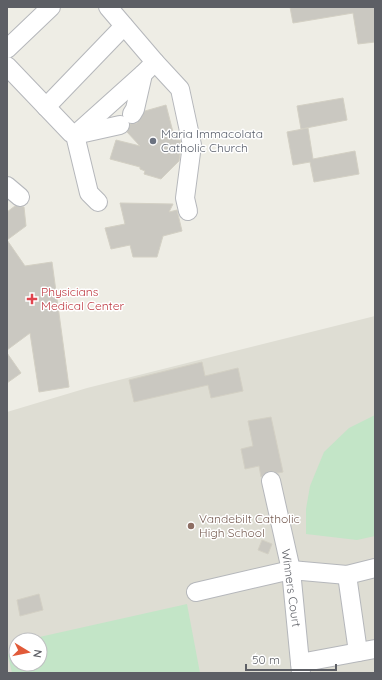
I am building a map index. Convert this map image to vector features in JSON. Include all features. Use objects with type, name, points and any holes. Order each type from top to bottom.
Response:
[{"type":"street","points":[[7,49],[51,7]]},
{"type":"street","points":[[108,7],[124,26],[149,68],[176,83],[182,97],[192,144],[185,198],[188,212]]},
{"type":"street","points":[[46,108],[124,26]]},
{"type":"street","points":[[7,66],[71,133],[75,134],[126,119],[135,109],[149,68]]},
{"type":"street","points":[[75,134],[149,68]]},
{"type":"street","points":[[75,134],[89,193],[98,202]]},
{"type":"street","name":"Winners Court","points":[[271,481],[291,570],[300,668]]},
{"type":"street","points":[[196,592],[291,570],[347,575],[375,568]]},
{"type":"street","points":[[300,668],[367,650],[347,575]]},
{"type":"shaded area","name":"Vandebilt Catholic High School","points":[[375,316],[375,673],[7,673],[7,412],[87,388]]},
{"type":"green space","points":[[375,415],[375,536],[357,540],[306,534],[306,509],[310,486],[324,452],[349,428]]},
{"type":"green space","points":[[187,604],[200,673],[12,673],[48,672],[48,635]]},
{"type":"building","points":[[290,7],[375,7],[375,42],[358,44],[353,13],[293,23]]},
{"type":"building","points":[[343,98],[347,120],[301,129],[297,106]]},
{"type":"building","name":"Maria Immacolata Catholic Church","points":[[166,105],[174,136],[176,140],[180,140],[181,147],[179,161],[161,179],[144,174],[145,171],[140,169],[140,167],[110,159],[116,140],[140,146],[127,132],[130,124],[137,123],[145,111]]},
{"type":"building","points":[[308,128],[313,159],[355,151],[359,174],[314,182],[310,162],[293,165],[287,132]]},
{"type":"building","points":[[120,203],[173,204],[169,212],[177,210],[182,231],[163,236],[157,257],[133,257],[130,245],[111,249],[105,228],[125,224]]},
{"type":"building","points":[[15,206],[24,207],[26,226],[7,240],[7,212]]},
{"type":"building","name":"Physicians Medical Center","points":[[7,240],[25,266],[52,262],[69,387],[39,392],[30,333],[7,350]]},
{"type":"building","points":[[7,353],[21,373],[7,383]]},
{"type":"building","points":[[202,362],[205,376],[238,368],[243,391],[211,398],[208,385],[134,402],[129,380]]},
{"type":"building","points":[[271,417],[283,472],[278,473],[269,471],[261,477],[259,466],[245,469],[241,449],[253,446],[248,421]]},
{"type":"building","points":[[262,540],[272,544],[268,554],[258,550]]},
{"type":"building","points":[[39,594],[43,610],[20,616],[17,600]]},
{"type":"place","name":"Maria Immacolata Catholic Church","points":[[153,141]]},
{"type":"place","name":"Physicians Medical Center","points":[[32,299]]},
{"type":"place","name":"Vandebilt Catholic High School","points":[[191,526]]}]
